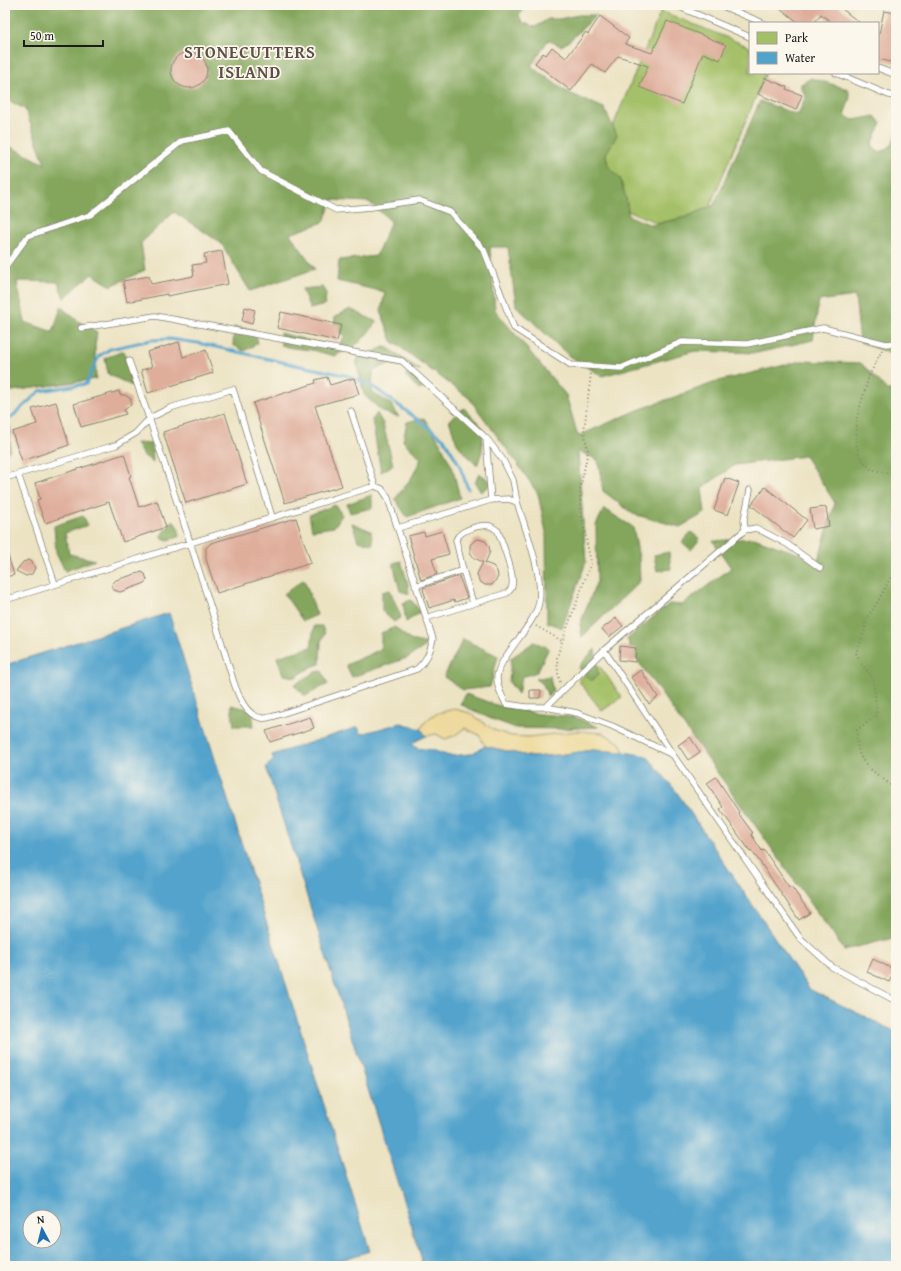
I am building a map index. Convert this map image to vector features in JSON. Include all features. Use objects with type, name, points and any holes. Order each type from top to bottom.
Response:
[{"type":"lane","points":[[675,5],[749,37]]},
{"type":"lane","points":[[720,5],[761,22]]},
{"type":"lane","points":[[879,68],[896,75]]},
{"type":"lane","points":[[838,74],[889,95],[896,96]]},
{"type":"lane","points":[[5,268],[28,236],[90,215],[182,141],[229,131],[260,171],[336,210],[372,207],[419,200],[450,212],[484,250],[514,328],[571,365],[621,368],[682,342],[747,344],[823,328],[886,344],[896,343]]},
{"type":"lane","points":[[81,328],[155,316],[402,361],[486,438],[503,460],[513,480],[517,502],[539,575],[540,602],[530,622],[501,665],[496,678],[499,692],[506,704],[526,707],[546,707],[578,713],[612,726],[673,755]]},
{"type":"lane","points":[[128,361],[150,418],[240,700],[251,714],[263,718],[275,716],[417,669],[426,660],[430,652],[433,639],[415,586],[398,528],[388,498],[382,490],[375,486],[351,411]]},
{"type":"lane","points":[[5,478],[116,445],[136,433],[150,418],[170,408],[233,389],[272,517]]},
{"type":"lane","points":[[486,438],[491,500]]},
{"type":"lane","points":[[18,474],[55,584]]},
{"type":"lane","points":[[5,600],[375,486]]},
{"type":"lane","points":[[745,530],[744,520],[750,490]]},
{"type":"lane","points":[[398,528],[491,500],[508,499],[517,502]]},
{"type":"lane","points":[[426,618],[473,604],[507,593],[511,589],[513,585],[512,576],[498,531],[494,527],[482,526],[457,535],[457,545],[473,604]]},
{"type":"lane","points":[[546,707],[604,650],[745,530],[756,528],[787,544],[820,568]]},
{"type":"lane","points":[[415,586],[464,570]]},
{"type":"lane","points":[[604,650],[673,755],[800,938],[832,966],[896,1001]]},
{"type":"path","points":[[886,344],[869,376],[857,418],[856,444],[861,459],[871,469],[896,475]]},
{"type":"path","points":[[563,690],[558,674],[557,657],[591,563],[581,514],[580,489],[588,451],[584,431],[592,366]]},
{"type":"path","points":[[896,567],[876,606],[866,620],[865,630],[856,653],[862,664],[873,678],[877,715],[857,730],[856,740],[860,757],[871,770],[886,780],[896,790]]},
{"type":"path","points":[[530,622],[562,642]]},
{"type":"green space","points":[[5,5],[526,5],[519,15],[522,22],[535,27],[548,19],[559,19],[578,15],[597,15],[568,42],[561,46],[548,40],[531,66],[567,92],[604,108],[617,135],[606,154],[608,166],[620,178],[626,198],[629,216],[651,225],[686,217],[714,205],[760,101],[798,115],[806,95],[801,90],[801,84],[811,78],[848,89],[850,98],[844,115],[853,120],[875,116],[881,123],[872,145],[879,152],[890,146],[896,134],[896,356],[860,342],[855,296],[819,301],[813,340],[757,353],[695,351],[602,376],[569,356],[516,306],[508,247],[490,247],[495,310],[566,395],[578,436],[638,410],[719,381],[801,361],[861,363],[888,391],[896,390],[896,941],[894,938],[844,950],[635,657],[627,639],[669,604],[682,605],[731,568],[713,541],[754,538],[818,561],[835,503],[805,456],[735,465],[702,488],[705,513],[680,527],[633,514],[603,491],[598,460],[578,451],[586,562],[562,628],[547,622],[546,532],[538,494],[469,398],[392,341],[381,311],[385,292],[337,281],[339,260],[376,256],[391,221],[369,202],[332,200],[324,222],[290,234],[315,269],[250,291],[221,243],[174,212],[141,243],[145,270],[111,286],[92,274],[64,298],[58,282],[17,281],[25,322],[53,332],[61,307],[78,321],[97,332],[95,345],[96,379],[5,392],[5,144],[45,164],[25,109],[5,99]]},
{"type":"green space","points":[[661,11],[749,47],[749,74],[766,74],[696,239],[585,193]]},
{"type":"green space","points":[[322,287],[326,293],[325,305],[310,309],[302,289]]},
{"type":"green space","points":[[350,309],[377,322],[359,343],[335,356],[312,350],[292,348],[281,345],[280,333],[314,342],[338,346],[345,336],[334,328],[335,317]]},
{"type":"green space","points":[[234,327],[255,330],[258,343],[244,351],[233,345]]},
{"type":"green space","points":[[384,347],[388,348],[420,370],[389,364],[373,371],[372,392],[391,404],[399,417],[383,412],[364,395],[356,360]]},
{"type":"green space","points":[[124,351],[132,386],[108,374],[105,358]]},
{"type":"green space","points":[[409,372],[427,387],[419,390],[405,375]]},
{"type":"green space","points":[[464,408],[483,428],[482,451],[477,466],[457,444],[449,420]]},
{"type":"green space","points":[[377,413],[383,424],[393,465],[381,472],[372,420]]},
{"type":"green space","points":[[424,418],[441,444],[453,469],[460,498],[407,517],[395,499],[412,477],[421,459],[403,441],[407,422]]},
{"type":"green space","points":[[5,421],[7,421],[10,427],[10,450],[5,454]]},
{"type":"green space","points":[[136,443],[152,444],[153,463],[142,454]]},
{"type":"green space","points":[[479,473],[493,483],[481,492],[475,483]]},
{"type":"green space","points":[[372,495],[372,508],[350,513],[347,504]]},
{"type":"green space","points":[[335,505],[342,515],[334,527],[312,530],[309,515]]},
{"type":"green space","points":[[604,509],[633,527],[639,558],[640,581],[582,637],[580,624],[597,581],[596,525]]},
{"type":"green space","points":[[83,516],[88,525],[65,533],[69,554],[95,560],[65,571],[56,552],[54,526]]},
{"type":"green space","points":[[173,520],[179,529],[179,537],[168,540],[160,537]]},
{"type":"green space","points":[[352,523],[371,531],[373,544],[358,541]]},
{"type":"green space","points":[[691,532],[700,539],[691,550],[682,542]]},
{"type":"green space","points":[[669,552],[671,569],[657,571],[654,555]]},
{"type":"green space","points":[[401,561],[408,584],[409,594],[400,591],[393,563]]},
{"type":"green space","points":[[304,579],[317,615],[303,621],[284,594]]},
{"type":"green space","points":[[390,590],[401,617],[394,622],[382,611],[382,592]]},
{"type":"green space","points":[[411,600],[421,612],[406,622],[403,603]]},
{"type":"green space","points":[[314,626],[322,626],[325,634],[321,641],[320,664],[311,667],[296,677],[283,675],[277,657],[311,647]]},
{"type":"green space","points":[[395,627],[410,640],[429,644],[407,658],[352,677],[346,665],[381,649],[381,633]]},
{"type":"green space","points":[[463,639],[498,656],[490,687],[463,690],[444,677]]},
{"type":"green space","points":[[534,642],[549,648],[537,672],[522,677],[518,694],[509,682],[511,658]]},
{"type":"green space","points":[[595,649],[598,675],[591,681],[579,668]]},
{"type":"green space","points":[[599,665],[622,697],[602,711],[578,680]]},
{"type":"green space","points":[[322,671],[328,684],[305,696],[294,685],[315,672]]},
{"type":"green space","points":[[550,676],[553,692],[548,697],[543,684],[535,679]]},
{"type":"green space","points":[[466,694],[496,705],[539,714],[575,717],[598,727],[558,729],[516,728],[489,718],[460,704]]},
{"type":"green space","points":[[231,705],[252,710],[254,726],[234,726]]},
{"type":"sand","points":[[455,709],[470,713],[494,730],[511,736],[529,737],[577,731],[603,733],[620,743],[624,752],[593,750],[532,757],[485,746],[479,735],[465,728],[454,736],[445,739],[436,734],[426,736],[421,729],[427,720],[435,714]]},
{"type":"water","points":[[169,613],[370,1251],[322,1266],[5,1266],[5,665]]},
{"type":"water","points":[[401,723],[421,729],[426,736],[412,743],[416,748],[432,750],[449,756],[471,754],[485,746],[532,757],[593,750],[624,752],[647,756],[676,791],[809,989],[896,1032],[896,1266],[418,1266],[422,1260],[266,767],[274,760],[272,755],[358,727],[361,734]]},
{"type":"building","points":[[776,5],[837,5],[859,22],[831,22],[821,14],[815,22],[798,22]]},
{"type":"building","points":[[884,11],[896,13],[896,63],[879,59],[879,34]]},
{"type":"building","points":[[600,16],[629,38],[625,44],[652,53],[667,21],[726,45],[720,60],[703,53],[682,104],[639,87],[648,66],[618,56],[605,73],[592,64],[571,91],[535,63],[543,53],[546,55],[552,47],[566,58],[586,32],[588,34]]},
{"type":"building","points":[[189,52],[202,57],[207,70],[202,83],[189,88],[176,83],[171,70],[176,57]]},
{"type":"building","points":[[765,78],[787,87],[786,89],[802,95],[796,110],[758,94]]},
{"type":"building","points":[[222,251],[228,284],[127,302],[123,281],[149,276],[151,284],[194,276],[192,265],[206,263],[204,254]]},
{"type":"building","points":[[245,307],[255,310],[252,324],[242,321]]},
{"type":"building","points":[[281,312],[341,325],[337,341],[277,328]]},
{"type":"building","points":[[179,342],[183,357],[206,350],[213,373],[148,393],[141,370],[152,367],[147,352]]},
{"type":"building","points":[[327,377],[330,385],[354,378],[359,394],[315,406],[342,486],[285,503],[253,403],[316,383],[315,380]]},
{"type":"building","points":[[119,391],[120,395],[125,395],[131,399],[131,405],[124,410],[126,414],[81,427],[74,404]]},
{"type":"building","points":[[56,402],[69,445],[22,461],[12,432],[37,424],[32,409]]},
{"type":"building","points":[[225,413],[247,484],[186,503],[163,432]]},
{"type":"building","points":[[124,454],[131,476],[129,477],[139,507],[157,501],[166,527],[123,542],[109,502],[45,523],[37,500],[40,499],[35,483]]},
{"type":"building","points":[[725,478],[739,483],[728,515],[714,510]]},
{"type":"building","points":[[765,487],[807,520],[793,538],[751,505]]},
{"type":"building","points":[[826,507],[829,526],[813,529],[810,509]]},
{"type":"building","points":[[296,518],[311,563],[217,593],[206,559],[206,548],[211,543]]},
{"type":"building","points":[[442,531],[449,554],[432,559],[437,574],[421,580],[408,536],[424,532],[425,536]]},
{"type":"building","points":[[479,539],[485,541],[489,546],[490,552],[485,563],[493,566],[497,571],[498,577],[492,585],[485,585],[479,581],[477,574],[483,562],[474,558],[470,552],[470,545],[475,540]]},
{"type":"building","points":[[5,552],[7,552],[14,575],[5,577]]},
{"type":"building","points":[[29,560],[35,568],[32,574],[26,576],[16,571],[23,562]]},
{"type":"building","points":[[142,572],[145,574],[147,580],[143,584],[120,592],[112,588],[112,584],[116,580]]},
{"type":"building","points":[[459,576],[467,598],[455,602],[454,600],[429,608],[423,588]]},
{"type":"building","points":[[616,618],[623,626],[609,637],[602,629]]},
{"type":"building","points":[[620,646],[636,648],[635,662],[619,660]]},
{"type":"building","points":[[641,670],[658,697],[649,704],[631,677]]},
{"type":"building","points":[[530,690],[541,690],[540,698],[530,698]]},
{"type":"building","points":[[310,717],[314,728],[270,742],[266,731]]},
{"type":"building","points":[[690,737],[700,752],[688,760],[678,745]]},
{"type":"building","points":[[716,777],[739,812],[738,813],[753,833],[751,834],[762,851],[764,850],[789,887],[791,886],[810,913],[799,920],[760,862],[751,850],[750,851],[720,809],[723,807],[707,783]]},
{"type":"building","points":[[873,959],[895,970],[889,982],[867,972]]},
{"type":"waterway","points":[[5,423],[40,391],[86,384],[99,356],[110,349],[151,340],[169,339],[198,343],[349,376],[375,388],[444,439],[459,464],[468,489]]},
{"type":"district","name":"STONECUTTERS ISLAND","points":[[250,62]]}]
